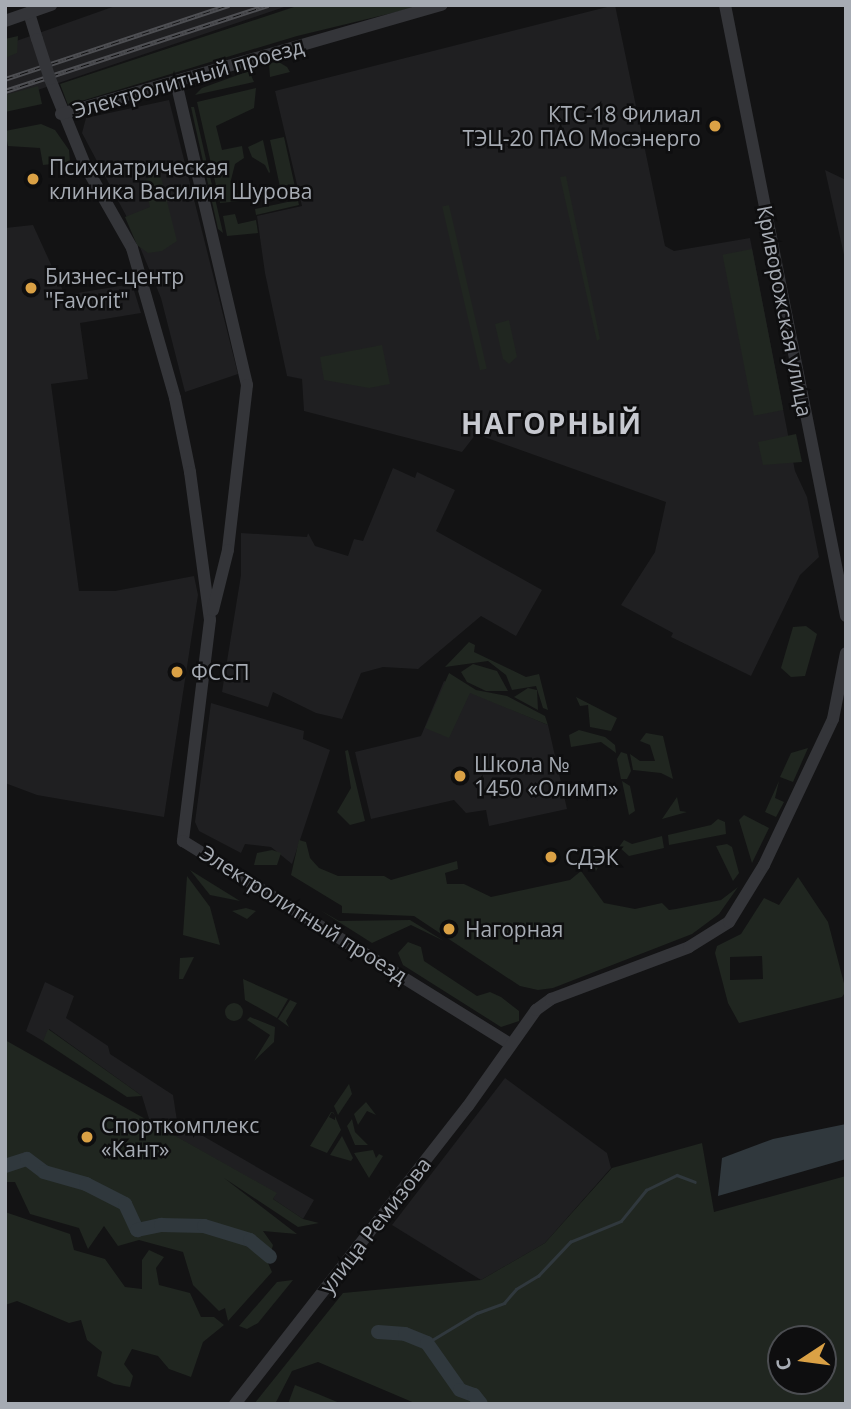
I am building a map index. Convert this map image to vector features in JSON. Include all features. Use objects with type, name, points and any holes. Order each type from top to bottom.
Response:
[{"type":"street","points":[[5,21],[51,5]]},
{"type":"street","name":"Электролитный проезд","points":[[442,5],[61,114],[132,248],[144,284],[174,398],[200,540],[210,620],[183,841],[509,1044]]},
{"type":"street","name":"Криворожская улица","points":[[724,5],[846,616]]},
{"type":"street","points":[[29,13],[61,114]]},
{"type":"street","points":[[176,82],[247,385],[228,550],[210,620]]},
{"type":"street","points":[[200,540],[214,557],[228,550]]},
{"type":"street","points":[[509,1044],[543,1003],[689,947],[729,922],[774,846],[842,706],[846,653]]},
{"type":"street","name":"улица Ремизова","points":[[235,1404],[468,1106],[509,1044]]},
{"type":"shaded area","points":[[118,5],[290,5],[5,101],[5,45]]},
{"type":"shaded area","points":[[300,5],[425,5],[297,36],[68,105],[60,84]]},
{"type":"shaded area","points":[[615,5],[665,246],[674,251],[750,238],[795,471],[807,497],[819,557],[800,575],[751,676],[671,637],[673,633],[621,605],[655,552],[666,502],[476,434],[462,452],[304,411],[302,379],[287,376],[265,273],[257,216],[302,206],[275,91]]},
{"type":"shaded area","points":[[18,36],[17,53],[5,58],[5,39]]},
{"type":"shaded area","points":[[277,61],[290,72],[270,77],[269,64]]},
{"type":"shaded area","points":[[249,71],[254,82],[195,95],[202,88]]},
{"type":"shaded area","points":[[38,86],[42,104],[5,112],[5,95]]},
{"type":"shaded area","points":[[256,88],[254,108],[216,126],[222,150],[242,146],[244,158],[235,164],[231,180],[241,201],[220,203],[197,102]]},
{"type":"shaded area","points":[[169,100],[238,374],[185,392],[161,298],[130,223],[82,133],[86,118]]},
{"type":"shaded area","points":[[191,107],[194,107],[223,233],[218,229]]},
{"type":"shaded area","points":[[41,124],[55,130],[69,150],[70,162],[43,165],[40,148],[8,146],[5,131]]},
{"type":"shaded area","points":[[284,137],[299,205],[256,215],[255,209],[292,201],[288,185],[280,187],[270,140]]},
{"type":"shaded area","points":[[263,140],[269,173],[265,165],[252,157],[248,147]]},
{"type":"shaded area","points":[[825,170],[846,180],[846,264]]},
{"type":"shaded area","points":[[155,174],[161,177],[177,241],[162,251],[148,253],[137,245],[125,217],[150,207],[144,181]]},
{"type":"shaded area","points":[[566,176],[600,339],[597,341],[560,177]]},
{"type":"shaded area","points":[[449,205],[487,369],[480,370],[442,207]]},
{"type":"shaded area","points":[[235,214],[238,224],[256,220],[258,233],[227,236],[223,216]]},
{"type":"shaded area","points":[[33,225],[65,295],[132,284],[141,313],[80,323],[88,379],[51,384],[79,591],[115,591],[194,576],[198,595],[164,817],[37,795],[5,783],[5,228]]},
{"type":"shaded area","points":[[752,249],[783,410],[754,416],[723,255]]},
{"type":"shaded area","points":[[509,320],[517,357],[509,364],[503,359],[495,324]]},
{"type":"shaded area","points":[[382,345],[390,384],[369,388],[324,380],[320,357]]},
{"type":"shaded area","points":[[796,434],[802,462],[763,465],[758,442]]},
{"type":"shaded area","points":[[393,468],[415,478],[417,472],[455,490],[436,531],[542,590],[516,636],[481,616],[418,669],[383,667],[361,673],[342,719],[316,713],[273,692],[268,707],[222,692],[241,575],[241,533],[307,537],[308,533],[315,546],[348,556],[354,539],[363,541]]},
{"type":"shaded area","points":[[806,626],[817,634],[805,676],[791,677],[781,668],[793,627]]},
{"type":"shaded area","points":[[469,642],[475,645],[474,652],[526,677],[539,674],[548,710],[543,708],[536,686],[512,690],[506,675],[488,661],[445,667]]},
{"type":"shaded area","points":[[473,664],[497,671],[508,691],[486,691],[467,682],[461,672]]},
{"type":"shaded area","points":[[449,673],[476,690],[507,696],[545,716],[548,725],[470,693],[449,738],[425,728]]},
{"type":"shaded area","name":"Школа № 1450 «Олимп»","points":[[444,681],[548,725],[567,809],[489,826],[486,810],[466,813],[454,800],[371,819],[355,752],[421,736]]},
{"type":"shaded area","points":[[528,688],[537,690],[538,710],[514,697]]},
{"type":"shaded area","points":[[576,697],[617,718],[611,731],[590,727],[588,705],[580,706]]},
{"type":"shaded area","points":[[211,703],[304,731],[303,739],[330,750],[292,864],[271,847],[245,844],[241,853],[199,831],[195,822]]},
{"type":"shaded area","points":[[579,730],[605,737],[615,745],[616,753],[601,742],[571,747],[569,735]]},
{"type":"shaded area","points":[[646,733],[663,736],[673,779],[661,773],[633,770],[630,754],[640,761],[655,761],[650,745],[640,741]]},
{"type":"shaded area","points":[[808,748],[793,782],[780,777],[791,753]]},
{"type":"shaded area","points":[[348,750],[365,821],[350,825],[337,812],[351,788],[345,751]]},
{"type":"shaded area","points":[[621,752],[627,754],[631,771],[627,779],[621,779],[617,759]]},
{"type":"shaded area","points":[[622,781],[630,786],[635,811],[629,815]]},
{"type":"shaded area","points":[[779,781],[775,798],[784,802],[776,817],[765,812]]},
{"type":"shaded area","points":[[677,797],[680,811],[687,812],[662,819]]},
{"type":"shaded area","points":[[744,815],[769,828],[752,863],[739,820]]},
{"type":"shaded area","points":[[718,819],[725,822],[726,834],[669,845],[668,835],[711,825]]},
{"type":"shaded area","points":[[662,836],[664,848],[629,856],[619,847],[624,840],[632,844]]},
{"type":"shaded area","points":[[299,840],[306,842],[310,858],[319,868],[338,876],[384,876],[391,880],[457,861],[458,869],[445,873],[447,884],[464,884],[491,897],[570,880],[581,871],[604,903],[635,909],[662,903],[669,910],[721,900],[738,887],[719,914],[692,934],[553,988],[538,990],[520,986],[414,916],[342,913],[342,906],[291,875]]},
{"type":"shaded area","points":[[727,844],[732,847],[739,873],[733,881],[716,846]]},
{"type":"shaded area","points":[[594,846],[606,853],[596,871],[589,851]]},
{"type":"shaded area","points":[[272,850],[281,853],[277,865],[254,865],[257,853]]},
{"type":"shaded area","points":[[190,870],[240,901],[210,895]]},
{"type":"shaded area","points":[[187,876],[210,907],[220,945],[183,935]]},
{"type":"shaded area","points":[[798,877],[828,922],[846,991],[842,997],[739,1023],[728,1003],[715,953],[717,946],[741,934],[764,898],[779,905]],"holes":[[[762,956],[763,979],[730,980],[730,957]]]},
{"type":"shaded area","points":[[246,908],[256,911],[247,919],[232,911]]},
{"type":"shaded area","points":[[320,910],[339,921],[410,920],[444,941],[411,925],[372,943]]},
{"type":"shaded area","points":[[408,942],[421,947],[424,961],[477,996],[490,992],[501,997],[519,1011],[519,1021],[501,1027],[403,965],[398,953]]},
{"type":"shaded area","points":[[194,957],[183,979],[179,979],[180,958]]},
{"type":"shaded area","points":[[243,979],[288,999],[277,1018],[245,1000]]},
{"type":"shaded area","points":[[45,982],[74,996],[66,1018],[108,1046],[110,1054],[173,1095],[177,1121],[314,1200],[303,1219],[273,1199],[276,1193],[150,1122],[142,1096],[49,1029],[43,1041],[26,1031]]},
{"type":"shaded area","points":[[290,1000],[297,1003],[286,1021],[289,1027],[278,1019]]},
{"type":"shaded area","points":[[234,1003],[240,1006],[243,1012],[240,1018],[234,1021],[228,1018],[225,1012],[228,1006]]},
{"type":"shaded area","points":[[250,1017],[275,1027],[274,1042],[254,1061],[270,1035],[247,1020]]},
{"type":"shaded area","points":[[48,1029],[142,1096],[127,1097],[43,1041]]},
{"type":"shaded area","name":"Спорткомплекс «Кант»","points":[[5,1040],[277,1193],[273,1199],[303,1219],[319,1223],[298,1227],[224,1178],[297,1234],[263,1231],[273,1245],[268,1263],[272,1272],[228,1321],[225,1308],[219,1311],[193,1285],[183,1252],[139,1240],[118,1246],[104,1226],[88,1249],[79,1228],[30,1214],[15,1182],[5,1182]]},
{"type":"shaded area","points":[[505,1078],[607,1153],[611,1168],[545,1243],[481,1280],[392,1225]]},
{"type":"shaded area","points":[[349,1084],[352,1094],[338,1115],[334,1106]]},
{"type":"shaded area","points":[[366,1102],[376,1115],[367,1111],[358,1125],[354,1114]]},
{"type":"shaded area","points":[[331,1112],[329,1117],[335,1120],[335,1116],[341,1130],[327,1153],[310,1146]]},
{"type":"shaded area","points":[[352,1119],[355,1132],[368,1145],[355,1145],[347,1126]]},
{"type":"shaded area","points":[[846,1124],[846,1159],[718,1196],[722,1158],[773,1139]]},
{"type":"shaded area","points":[[342,1136],[353,1158],[351,1161],[330,1155]]},
{"type":"shaded area","points":[[702,1143],[714,1212],[846,1176],[846,1404],[417,1404],[318,1362],[292,1371],[275,1404],[254,1404],[343,1293],[481,1280],[545,1243],[612,1168]]},
{"type":"shaded area","points":[[373,1150],[376,1158],[379,1154],[383,1156],[369,1178],[354,1153]]},
{"type":"shaded area","points":[[5,1212],[70,1234],[74,1250],[105,1259],[125,1287],[142,1289],[142,1260],[149,1250],[164,1257],[156,1268],[159,1285],[190,1293],[201,1317],[214,1317],[224,1325],[203,1342],[191,1377],[169,1369],[158,1356],[132,1349],[124,1364],[133,1376],[130,1387],[114,1384],[97,1376],[102,1352],[87,1340],[81,1320],[69,1323],[17,1301],[5,1305]]},
{"type":"shaded area","points":[[293,1280],[258,1323],[247,1329],[239,1326],[277,1282]]},
{"type":"shaded area","points":[[295,1385],[318,1394],[342,1404],[288,1404]]},
{"type":"waterway","points":[[5,1166],[27,1159],[44,1172],[86,1184],[125,1204],[137,1230],[161,1225],[204,1226],[250,1240],[270,1257]]},
{"type":"waterway","points":[[427,1343],[477,1313],[504,1303],[516,1289],[538,1276],[570,1242],[621,1221],[646,1190],[677,1175],[695,1182]]},
{"type":"waterway","points":[[378,1332],[405,1334],[427,1343],[460,1390],[474,1395],[481,1404]]},
{"type":"railway","points":[[5,79],[229,5]]},
{"type":"railway","points":[[5,91],[268,5]]},
{"type":"place","name":"КТС-18 Филиал ТЭЦ-20 ПАО Мосэнерго","points":[[715,126]]},
{"type":"place","name":"Психиатрическая клиника Василия Шурова","points":[[33,179]]},
{"type":"place","name":"Бизнес-центр \"Favorit\"","points":[[31,288]]},
{"type":"place","name":"ФССП","points":[[177,672]]},
{"type":"place","name":"Школа № 1450 «Олимп»","points":[[460,776]]},
{"type":"place","name":"СДЭК","points":[[551,857]]},
{"type":"place","name":"Нагорная","points":[[449,929]]},
{"type":"place","name":"Спорткомплекс «Кант»","points":[[87,1137]]},
{"type":"district","name":"НАГОРНЫЙ","points":[[552,423]]}]
